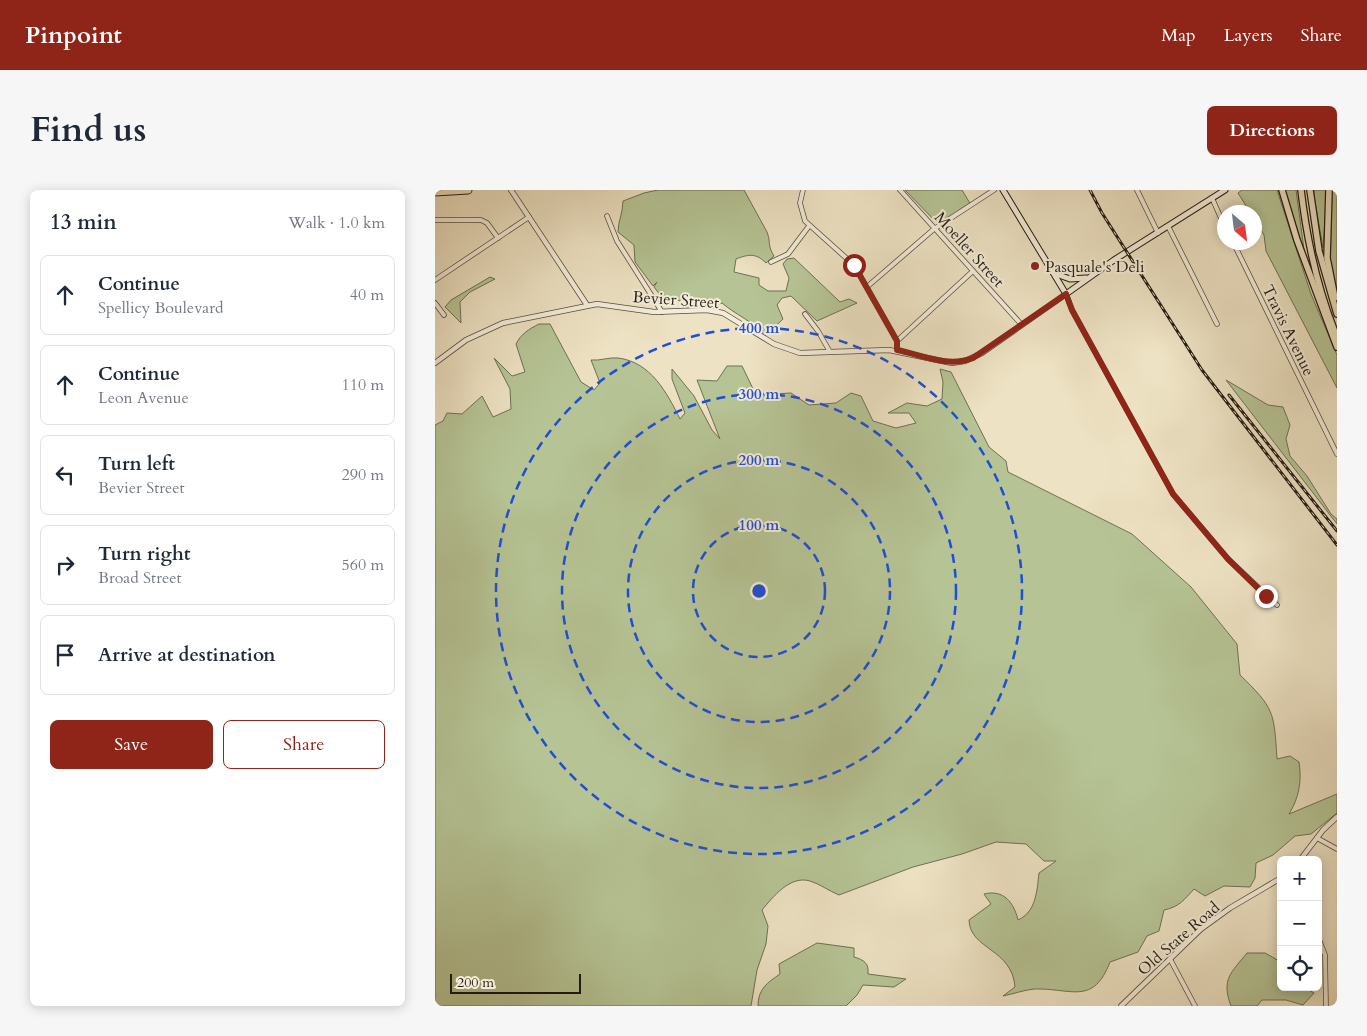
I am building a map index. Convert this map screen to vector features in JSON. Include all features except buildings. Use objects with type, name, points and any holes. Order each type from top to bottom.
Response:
[{"type":"highway","points":[[435,192],[467,190]]},
{"type":"main road","points":[[1003,190],[1066,294]]},
{"type":"main road","name":"Bevier Street","points":[[1066,294],[1093,274],[1225,190]]},
{"type":"main road","points":[[1282,190],[1295,235],[1337,347]]},
{"type":"main road","points":[[1301,190],[1314,269],[1337,336]]},
{"type":"main road","points":[[1310,190],[1319,251],[1337,314]]},
{"type":"main road","points":[[1329,190],[1327,258],[1337,310]]},
{"type":"main road","points":[[1055,273],[1073,280],[1081,280],[1093,274]]},
{"type":"street","points":[[803,190],[801,210],[809,226],[847,258],[867,286],[897,341],[897,350]]},
{"type":"street","name":"Moeller Street","points":[[900,190],[1021,324]]},
{"type":"street","points":[[867,286],[934,229],[994,190]]},
{"type":"street","points":[[1137,190],[1158,232]]},
{"type":"street","points":[[512,192],[587,305]]},
{"type":"street","points":[[1212,198],[1217,208]]},
{"type":"street","points":[[607,216],[617,240],[663,312]]},
{"type":"street","points":[[435,280],[529,217]]},
{"type":"street","points":[[435,220],[481,220],[487,223],[498,238]]},
{"type":"street","points":[[771,262],[788,254],[809,226]]},
{"type":"street","points":[[1168,226],[1217,324]]},
{"type":"street","name":"Travis Avenue","points":[[1237,250],[1337,454]]},
{"type":"street","points":[[897,341],[973,271]]},
{"type":"street","points":[[1066,294],[1072,310],[1173,494],[1228,559],[1277,605]]},
{"type":"street","name":"Bevier Street","points":[[435,363],[460,344],[495,326],[587,305],[604,305],[663,312],[700,310],[718,312],[734,318],[763,338],[791,351],[810,354],[856,350],[897,350],[942,361],[960,362],[982,353],[1066,294]]},
{"type":"street","points":[[435,303],[444,315]]},
{"type":"street","points":[[805,314],[831,352]]},
{"type":"street","points":[[1304,856],[1337,816]]},
{"type":"street","points":[[1317,838],[1337,848]]},
{"type":"street","name":"Old State Road","points":[[1124,1005],[1170,959],[1218,916],[1277,880]]},
{"type":"street","points":[[1322,946],[1325,955],[1326,1006]]},
{"type":"street","points":[[1170,959],[1195,1006]]},
{"type":"green space","points":[[658,190],[744,190],[767,232],[774,256],[766,263],[759,257],[752,255],[736,259],[734,272],[759,278],[759,285],[768,291],[786,291],[789,278],[783,264],[787,259],[794,258],[840,302],[849,299],[857,303],[817,321],[791,296],[782,298],[777,305],[783,319],[765,336],[755,326],[722,303],[709,306],[683,307],[680,301],[673,298],[664,300],[654,287],[657,282],[653,286],[635,262],[634,245],[618,232],[623,201]]},
{"type":"green space","points":[[905,190],[962,190],[971,205],[939,225]]},
{"type":"green space","points":[[1242,190],[1277,190],[1311,294],[1337,355],[1337,388],[1266,251],[1262,231],[1262,205],[1246,205],[1238,193]]},
{"type":"green space","points":[[1285,190],[1296,190],[1305,257]]},
{"type":"green space","points":[[1314,190],[1327,190],[1323,248],[1314,196]]},
{"type":"green space","points":[[1332,190],[1337,190],[1337,289],[1330,271]]},
{"type":"green space","points":[[490,277],[495,279],[470,292],[460,302],[461,323],[445,307],[451,300]]},
{"type":"green space","points":[[539,324],[550,324],[581,382],[594,390],[600,383],[591,360],[618,358],[630,361],[649,372],[657,380],[680,419],[685,413],[672,379],[672,369],[694,396],[712,430],[720,439],[697,380],[717,381],[727,366],[742,366],[756,395],[791,393],[809,405],[836,403],[851,393],[861,396],[873,421],[896,428],[916,423],[909,413],[888,413],[907,403],[927,406],[942,399],[943,382],[940,369],[951,372],[989,447],[1006,461],[1008,472],[1132,534],[1191,587],[1237,644],[1240,675],[1260,695],[1270,711],[1275,730],[1277,759],[1290,756],[1299,762],[1299,789],[1289,814],[1337,794],[1337,813],[1311,834],[1295,836],[1273,855],[1256,863],[1255,878],[1250,887],[1224,886],[1205,896],[1194,889],[1177,905],[1164,910],[1159,931],[1147,936],[1138,952],[1110,962],[1096,985],[1089,990],[1080,992],[1034,989],[1003,996],[1015,987],[1012,974],[1007,964],[976,938],[971,930],[969,920],[991,904],[984,894],[991,893],[1002,896],[1011,903],[1018,920],[1024,916],[1029,912],[1035,900],[1039,873],[1056,861],[1044,861],[1026,844],[996,842],[962,854],[913,867],[839,895],[810,881],[803,880],[796,881],[783,888],[762,910],[768,926],[766,944],[757,970],[751,1006],[435,1006],[435,425],[443,421],[447,413],[462,414],[482,396],[493,417],[511,409],[510,389],[494,358],[512,376],[525,372],[516,344],[520,337]]},
{"type":"green space","points":[[1226,380],[1268,405],[1283,407],[1290,425],[1286,439],[1290,456],[1307,476],[1331,514],[1337,519],[1337,524]]},
{"type":"green space","points":[[817,943],[854,948],[854,957],[865,962],[868,967],[868,974],[906,979],[894,987],[863,985],[857,995],[846,1006],[758,1006],[758,1000],[764,987],[780,974],[779,964]]},
{"type":"green space","points":[[1247,953],[1265,953],[1277,960],[1277,991],[1310,991],[1314,993],[1303,1005],[1286,1000],[1262,1000],[1257,1006],[1231,1006],[1227,983],[1232,971]]},
{"type":"railway","points":[[1090,190],[1102,213],[1202,370],[1337,545]]},
{"type":"railway","points":[[1229,395],[1337,531]]},
{"type":"place","name":"Pasquale's Deli","points":[[1035,266]]},
{"type":"route","points":[[854,265],[897,341],[897,350],[948,362],[960,362],[973,358],[1066,294],[1072,310],[1173,494],[1193,520],[1228,559],[1266,596]]}]
